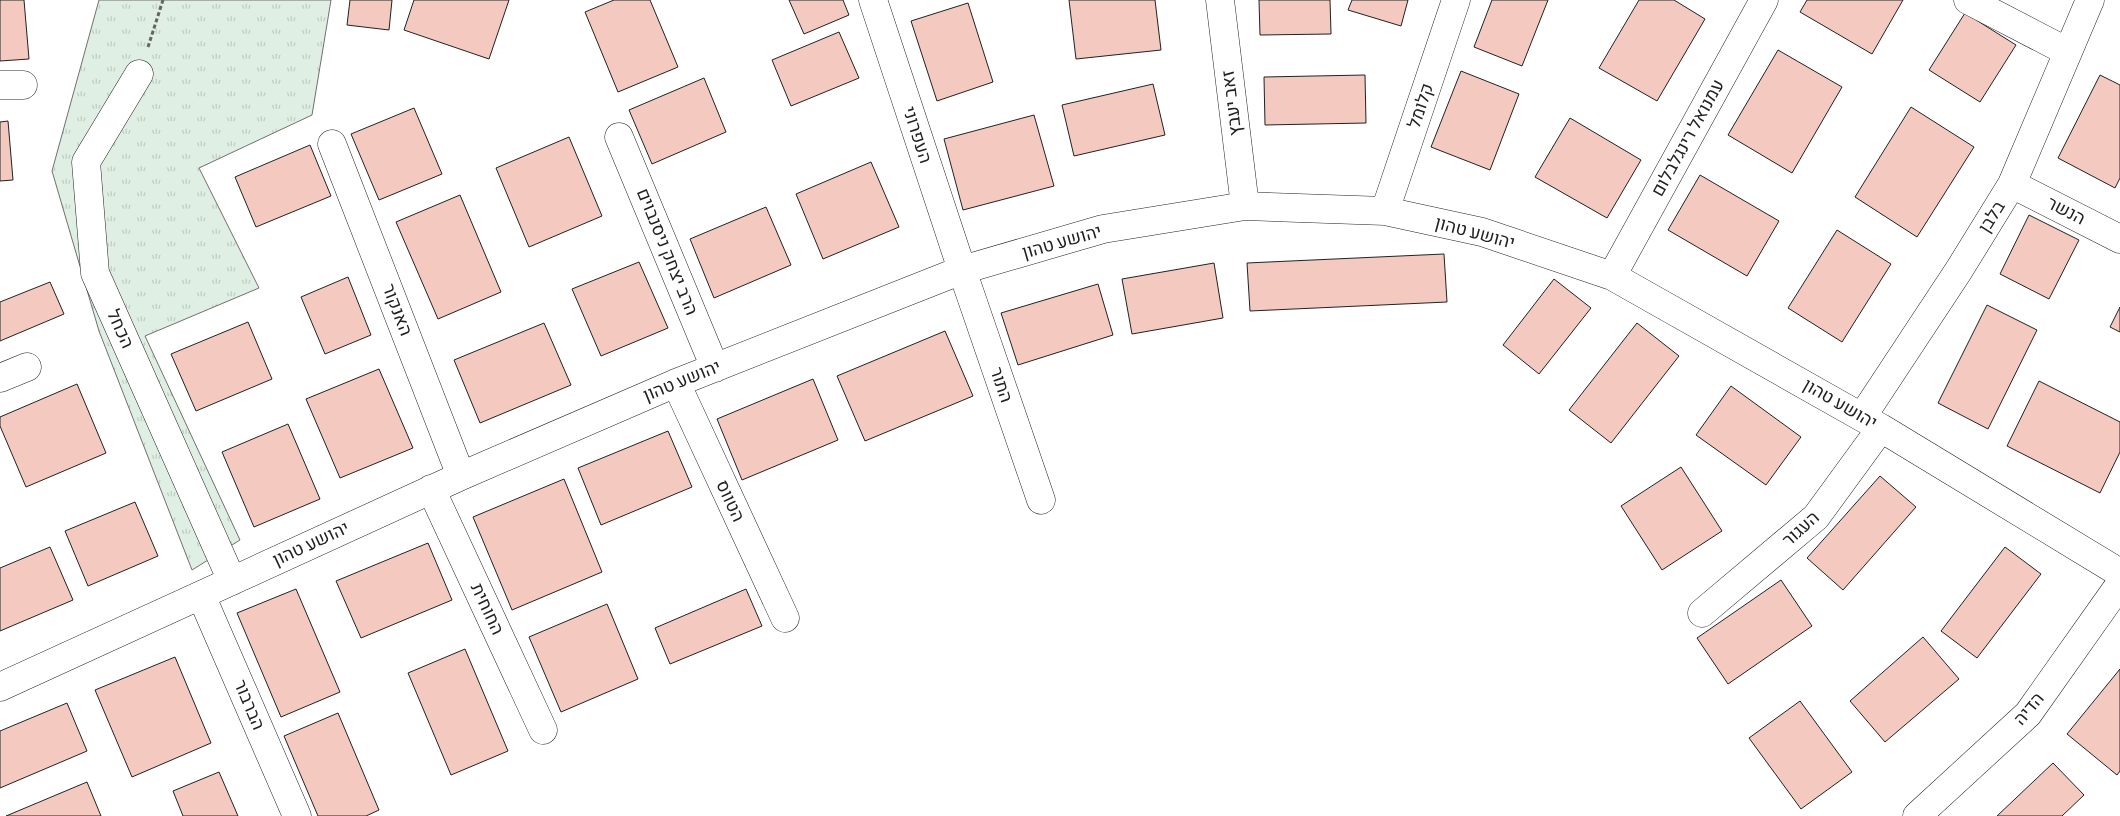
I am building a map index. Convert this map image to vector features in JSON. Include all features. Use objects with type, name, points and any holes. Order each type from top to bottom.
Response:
[{"type":"street","name":"העפרוני","points":[[873,0],[962,270]]},
{"type":"street","name":"זאב יעבץ","points":[[1220,0],[1244,206]]},
{"type":"street","name":"קלומל","points":[[1385,211],[1456,0]]},
{"type":"street","name":"עמנואל רינגלבלום","points":[[1612,276],[1764,0]]},
{"type":"street","points":[[1968,0],[2068,52]]},
{"type":"street","name":"בלבן","points":[[1871,422],[1959,270],[2012,184],[2090,0]]},
{"type":"street","name":"הכחל","points":[[139,74],[86,162],[95,273],[232,581]]},
{"type":"street","name":"הרב יצחק ניסנבוים","points":[[619,137],[715,368]]},
{"type":"street","name":"האנקור","points":[[332,144],[461,476]]},
{"type":"street","name":"הנשר","points":[[2012,184],[2120,239]]},
{"type":"street","name":"יהושע טהון","points":[[0,687],[431,489],[676,383],[962,270],[1102,229],[1244,206],[1385,211],[1482,232],[1612,276],[1871,422],[2120,574]]},
{"type":"street","name":"התור","points":[[962,270],[1041,500]]},
{"type":"street","points":[[0,378],[27,367]]},
{"type":"street","name":"הטווס","points":[[676,383],[785,618]]},
{"type":"street","name":"העגור","points":[[1702,613],[1816,518],[1871,422]]},
{"type":"street","name":"החוחית","points":[[431,489],[543,730]]},
{"type":"street","name":"הדיה","points":[[1917,816],[2028,714],[2120,584]]},
{"type":"street","name":"הברבור","points":[[201,595],[297,816]]},
{"type":"path","points":[[139,74],[163,0]]},
{"type":"green space","points":[[99,0],[331,0],[312,115],[199,168],[259,288],[145,336],[240,540],[192,570],[99,331],[52,171]]},
{"type":"building","points":[[0,0],[24,0],[29,59],[0,61]]},
{"type":"building","points":[[350,0],[392,0],[389,30],[347,25]]},
{"type":"building","points":[[414,0],[509,0],[489,59],[404,30]]},
{"type":"building","points":[[614,0],[650,0],[678,67],[618,92],[585,12]]},
{"type":"building","points":[[789,0],[843,0],[849,15],[804,34]]},
{"type":"building","points":[[1069,0],[1155,0],[1161,50],[1076,59]]},
{"type":"building","points":[[1259,0],[1330,0],[1331,34],[1260,35]]},
{"type":"building","points":[[1352,0],[1408,0],[1401,26],[1348,10]]},
{"type":"building","points":[[1492,0],[1548,0],[1522,66],[1474,47]]},
{"type":"building","points":[[1639,0],[1674,0],[1705,19],[1657,101],[1599,68]]},
{"type":"building","points":[[1807,0],[1903,0],[1872,54],[1800,12]]},
{"type":"building","points":[[968,3],[993,82],[937,101],[911,21]]},
{"type":"building","points":[[1965,13],[2016,45],[1980,102],[1929,70]]},
{"type":"building","points":[[839,32],[859,78],[791,106],[772,60]]},
{"type":"building","points":[[1778,50],[1842,87],[1792,173],[1728,135]]},
{"type":"building","points":[[1461,71],[1519,94],[1490,170],[1431,147]]},
{"type":"building","points":[[1365,75],[1366,123],[1265,125],[1264,77]]},
{"type":"building","points":[[2100,75],[2120,85],[2120,178],[2115,188],[2058,158]]},
{"type":"building","points":[[704,78],[726,132],[652,164],[629,110]]},
{"type":"building","points":[[1153,84],[1165,135],[1074,156],[1062,105]]},
{"type":"building","points":[[1911,107],[1974,147],[1917,237],[1855,197]]},
{"type":"building","points":[[414,108],[442,174],[379,200],[351,134]]},
{"type":"building","points":[[1034,115],[1054,186],[963,210],[944,139]]},
{"type":"building","points":[[1570,118],[1641,160],[1607,218],[1535,177]]},
{"type":"building","points":[[8,121],[13,180],[0,181],[0,122]]},
{"type":"building","points":[[569,137],[602,216],[529,247],[496,168]]},
{"type":"building","points":[[310,145],[331,196],[256,227],[235,177]]},
{"type":"building","points":[[871,162],[899,227],[823,259],[796,194]]},
{"type":"building","points":[[1700,175],[1779,221],[1747,276],[1668,230]]},
{"type":"building","points":[[460,195],[501,292],[438,319],[396,222]]},
{"type":"building","points":[[766,207],[791,265],[714,298],[690,239]]},
{"type":"building","points":[[2029,215],[2079,240],[2049,299],[2000,274]]},
{"type":"building","points":[[1837,230],[1891,264],[1842,342],[1788,308]]},
{"type":"building","points":[[1444,254],[1447,302],[1250,311],[1247,263]]},
{"type":"building","points":[[639,262],[668,328],[601,356],[572,289]]},
{"type":"building","points":[[1214,263],[1223,318],[1132,334],[1122,279]]},
{"type":"building","points":[[348,277],[371,335],[325,354],[301,297]]},
{"type":"building","points":[[1554,279],[1591,308],[1539,374],[1503,345]]},
{"type":"building","points":[[50,282],[64,314],[0,341],[0,302]]},
{"type":"building","points":[[1098,284],[1113,335],[1018,365],[1001,313]]},
{"type":"building","points":[[1987,305],[2037,330],[1988,429],[1938,403]]},
{"type":"building","points":[[2120,307],[2120,332],[2110,327]]},
{"type":"building","points":[[248,322],[272,379],[196,411],[171,354]]},
{"type":"building","points":[[544,323],[571,385],[480,423],[454,360]]},
{"type":"building","points":[[1637,323],[1679,356],[1611,443],[1569,410]]},
{"type":"building","points":[[945,331],[973,396],[865,441],[837,376]]},
{"type":"building","points":[[379,369],[413,448],[340,478],[306,399]]},
{"type":"building","points":[[813,379],[838,440],[742,480],[717,419]]},
{"type":"building","points":[[2039,381],[2120,422],[2120,452],[2100,493],[2007,446]]},
{"type":"building","points":[[77,384],[106,453],[26,487],[0,426],[0,417]]},
{"type":"building","points":[[1731,386],[1801,437],[1766,485],[1696,435]]},
{"type":"building","points":[[288,424],[320,499],[254,527],[222,452]]},
{"type":"building","points":[[668,431],[692,487],[601,525],[578,468]]},
{"type":"building","points":[[1681,467],[1722,531],[1662,570],[1621,506]]},
{"type":"building","points":[[1880,476],[1916,507],[1843,590],[1807,558]]},
{"type":"building","points":[[564,479],[602,572],[512,610],[473,517]]},
{"type":"building","points":[[135,502],[158,556],[88,586],[65,531]]},
{"type":"building","points":[[428,543],[452,600],[361,638],[336,581]]},
{"type":"building","points":[[50,547],[73,600],[0,631],[0,568]]},
{"type":"building","points":[[2005,547],[2041,574],[1977,658],[1941,631]]},
{"type":"building","points":[[1781,580],[1812,626],[1728,684],[1697,638]]},
{"type":"building","points":[[296,589],[340,692],[281,717],[237,613]]},
{"type":"building","points":[[746,589],[762,626],[670,664],[655,628]]},
{"type":"building","points":[[607,604],[638,679],[561,712],[529,637]]},
{"type":"building","points":[[1923,637],[1959,679],[1885,742],[1850,701]]},
{"type":"building","points":[[465,649],[508,751],[451,775],[408,673]]},
{"type":"building","points":[[175,657],[211,743],[132,777],[95,690]]},
{"type":"building","points":[[2120,669],[2120,771],[2117,775],[2067,734]]},
{"type":"building","points":[[1800,701],[1852,772],[1801,809],[1749,738]]},
{"type":"building","points":[[67,703],[87,751],[0,788],[0,731]]},
{"type":"building","points":[[338,713],[379,810],[366,816],[318,816],[284,736]]},
{"type":"building","points":[[2053,763],[2084,795],[2062,816],[1997,816]]},
{"type":"building","points":[[219,772],[238,816],[183,816],[173,791]]},
{"type":"building","points":[[87,782],[101,816],[6,816]]}]
